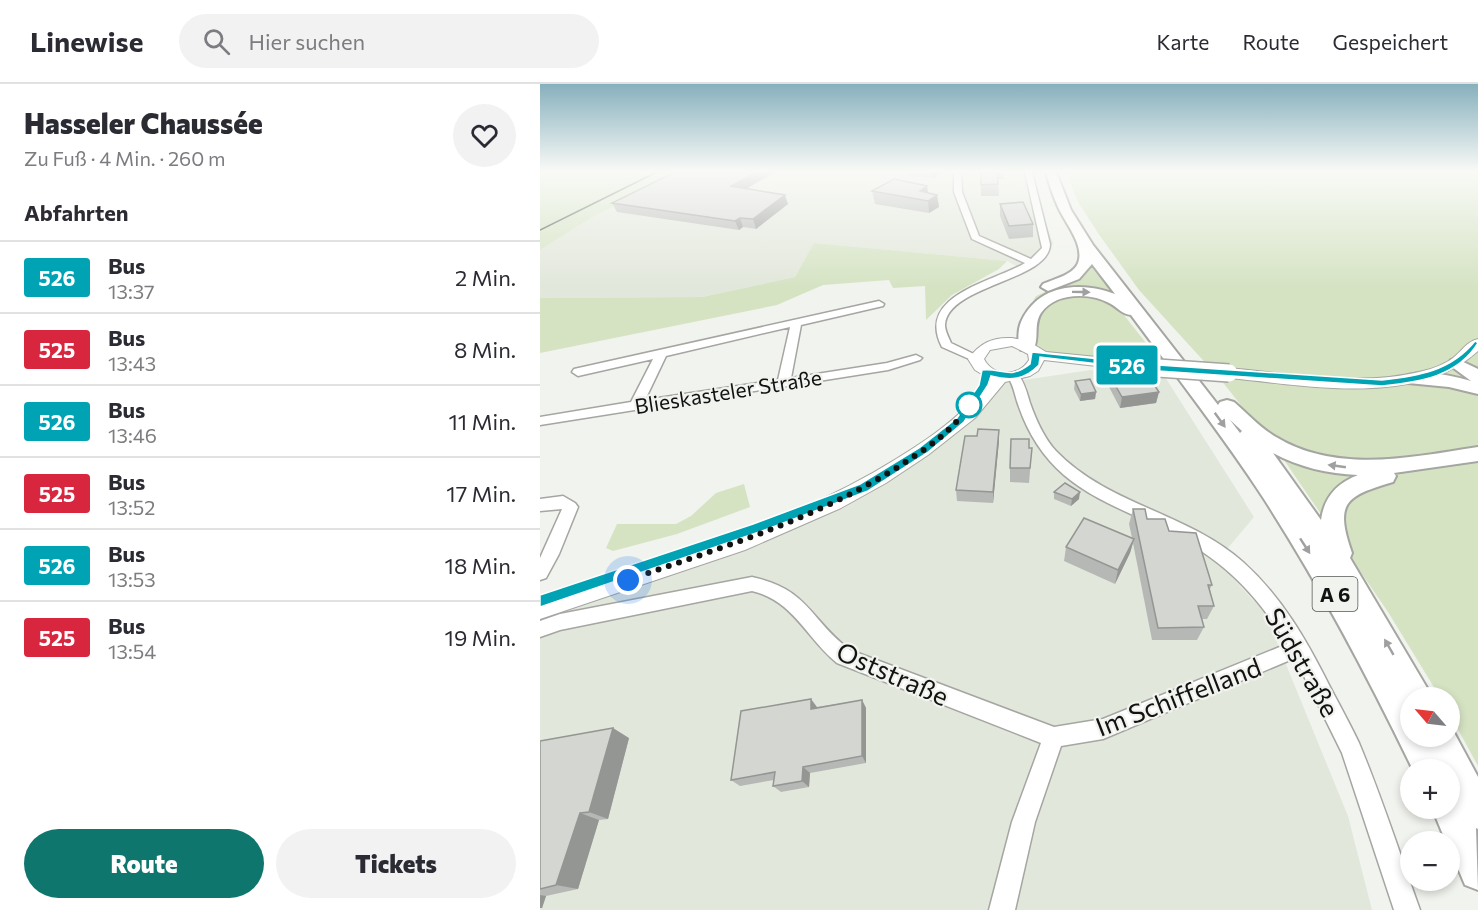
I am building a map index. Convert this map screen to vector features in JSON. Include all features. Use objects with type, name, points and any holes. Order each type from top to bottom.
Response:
[{"type":"highway","name":"A 6","points":[[1066,211],[1080,237],[1224,426],[1284,514],[1354,625],[1400,711]]},
{"type":"highway","name":"A 6","points":[[1078,211],[1093,235],[1227,406],[1352,582],[1413,687]]},
{"type":"highway","points":[[1008,342],[1033,296],[1044,288],[1074,276],[1085,265],[1086,253],[1080,237]]},
{"type":"highway","points":[[1009,364],[1025,336],[1037,306],[1052,296],[1075,291],[1095,293],[1127,308],[1158,341]]},
{"type":"highway","points":[[1453,366],[1478,377]]},
{"type":"highway","points":[[1453,366],[1478,386]]},
{"type":"highway","points":[[1414,379],[1478,386]]},
{"type":"highway","points":[[1227,406],[1267,441],[1296,456],[1319,464],[1357,469],[1478,454]]},
{"type":"highway","points":[[1352,582],[1331,527],[1335,501],[1343,492],[1361,481],[1375,477],[1478,463]]},
{"type":"highway","points":[[1445,747],[1478,812]]},
{"type":"highway","points":[[1454,819],[1478,872]]},
{"type":"main road","points":[[540,609],[759,534],[864,488],[923,451],[978,404],[1009,364],[1008,342],[991,344],[1009,364]]},
{"type":"main road","points":[[1009,364],[1102,363],[1368,383],[1414,379],[1453,366],[1478,343]]},
{"type":"main road","points":[[540,601],[758,528],[864,488]]},
{"type":"street","points":[[966,211],[975,231],[975,237],[1032,263]]},
{"type":"street","points":[[1009,364],[946,345],[939,323],[954,303],[976,289],[1032,263],[1041,256],[1047,242],[1037,211]]},
{"type":"street","points":[[578,372],[879,304]]},
{"type":"street","points":[[784,381],[796,323]]},
{"type":"street","points":[[636,406],[662,352]]},
{"type":"street","name":"Blieskasteler Straße","points":[[540,421],[888,366],[916,358]]},
{"type":"street","name":"Südstraße","points":[[1009,364],[1021,386],[1023,401],[1035,428],[1049,452],[1080,480],[1100,492],[1175,526],[1209,545],[1236,566],[1280,615],[1301,647],[1355,758],[1407,910]]},
{"type":"street","points":[[540,505],[563,502],[570,507],[551,554],[540,573]]},
{"type":"street","name":"Oststraße","points":[[540,629],[560,622],[674,599],[752,584],[764,585],[780,591],[798,604],[830,648],[844,657],[1054,736]]},
{"type":"street","name":"Im Schiffelland","points":[[1054,736],[1103,729],[1301,647]]},
{"type":"street","points":[[1002,910],[1008,879],[1031,799],[1054,736]]},
{"type":"shaded area","points":[[606,211],[1041,211],[1053,243],[1043,260],[1026,271],[1007,261],[814,243],[795,277],[702,297],[540,298],[540,250]]},
{"type":"shaded area","points":[[1090,370],[1165,377],[1254,517],[1217,561],[1265,613],[1348,816],[1372,910],[540,910],[540,615],[816,515],[933,450],[990,401],[1005,383]]},
{"type":"green space","points":[[540,211],[606,211],[589,219],[540,250]]},
{"type":"green space","points":[[1084,211],[1478,211],[1478,766],[1460,733],[1460,687],[1434,687],[1388,612],[1284,460],[1221,380],[1139,290]]},
{"type":"green space","points":[[814,243],[1007,261],[999,269],[952,295],[926,320],[925,286],[893,288],[889,280],[823,285],[777,305],[540,353],[540,298],[702,297],[795,277]]},
{"type":"green space","points":[[1090,262],[1119,298],[1051,293],[1041,298],[1028,310],[1036,296],[1076,278]]},
{"type":"green space","points":[[1085,295],[1107,300],[1120,310],[1161,362],[1048,353],[1031,344],[1041,306],[1060,297]]},
{"type":"green space","points":[[744,484],[750,507],[677,534],[613,551],[606,548],[617,524],[676,524],[691,516],[716,493]]},
{"type":"building","points":[[664,211],[764,211],[753,219],[740,218],[735,221]]},
{"type":"building","points":[[1003,211],[1027,211],[1033,224],[1009,226]]},
{"type":"building","points":[[1145,371],[1159,392],[1122,397],[1110,376]]},
{"type":"building","points":[[1090,379],[1096,392],[1081,394],[1075,381]]},
{"type":"building","points":[[978,429],[999,430],[993,492],[956,490],[965,436],[977,436]]},
{"type":"building","points":[[1011,439],[1029,439],[1029,448],[1032,448],[1030,468],[1010,468]]},
{"type":"building","points":[[1065,483],[1080,492],[1072,499],[1054,492]]},
{"type":"building","points":[[1133,509],[1145,509],[1147,519],[1165,519],[1169,531],[1196,533],[1212,585],[1208,585],[1214,606],[1198,606],[1204,627],[1158,628]]},
{"type":"building","points":[[1084,518],[1134,539],[1118,570],[1066,547]]},
{"type":"building","points":[[811,699],[811,709],[862,700],[862,756],[803,767],[802,781],[773,786],[775,772],[731,780],[741,711]]},
{"type":"building","points":[[613,728],[589,812],[580,813],[556,885],[540,889],[540,741]]},
{"type":"railway","points":[[540,230],[579,211]]},
{"type":"bus line","name":"526","points":[[540,601],[758,528],[864,488],[923,451],[960,420],[983,385],[987,376],[986,372],[1006,377],[1024,374],[1035,365],[1037,360],[1035,354],[1158,368],[1382,383],[1414,379],[1446,370],[1469,354],[1478,343]]},
{"type":"route","points":[[628,580],[759,534],[864,488],[923,451],[960,420],[969,405]]}]
